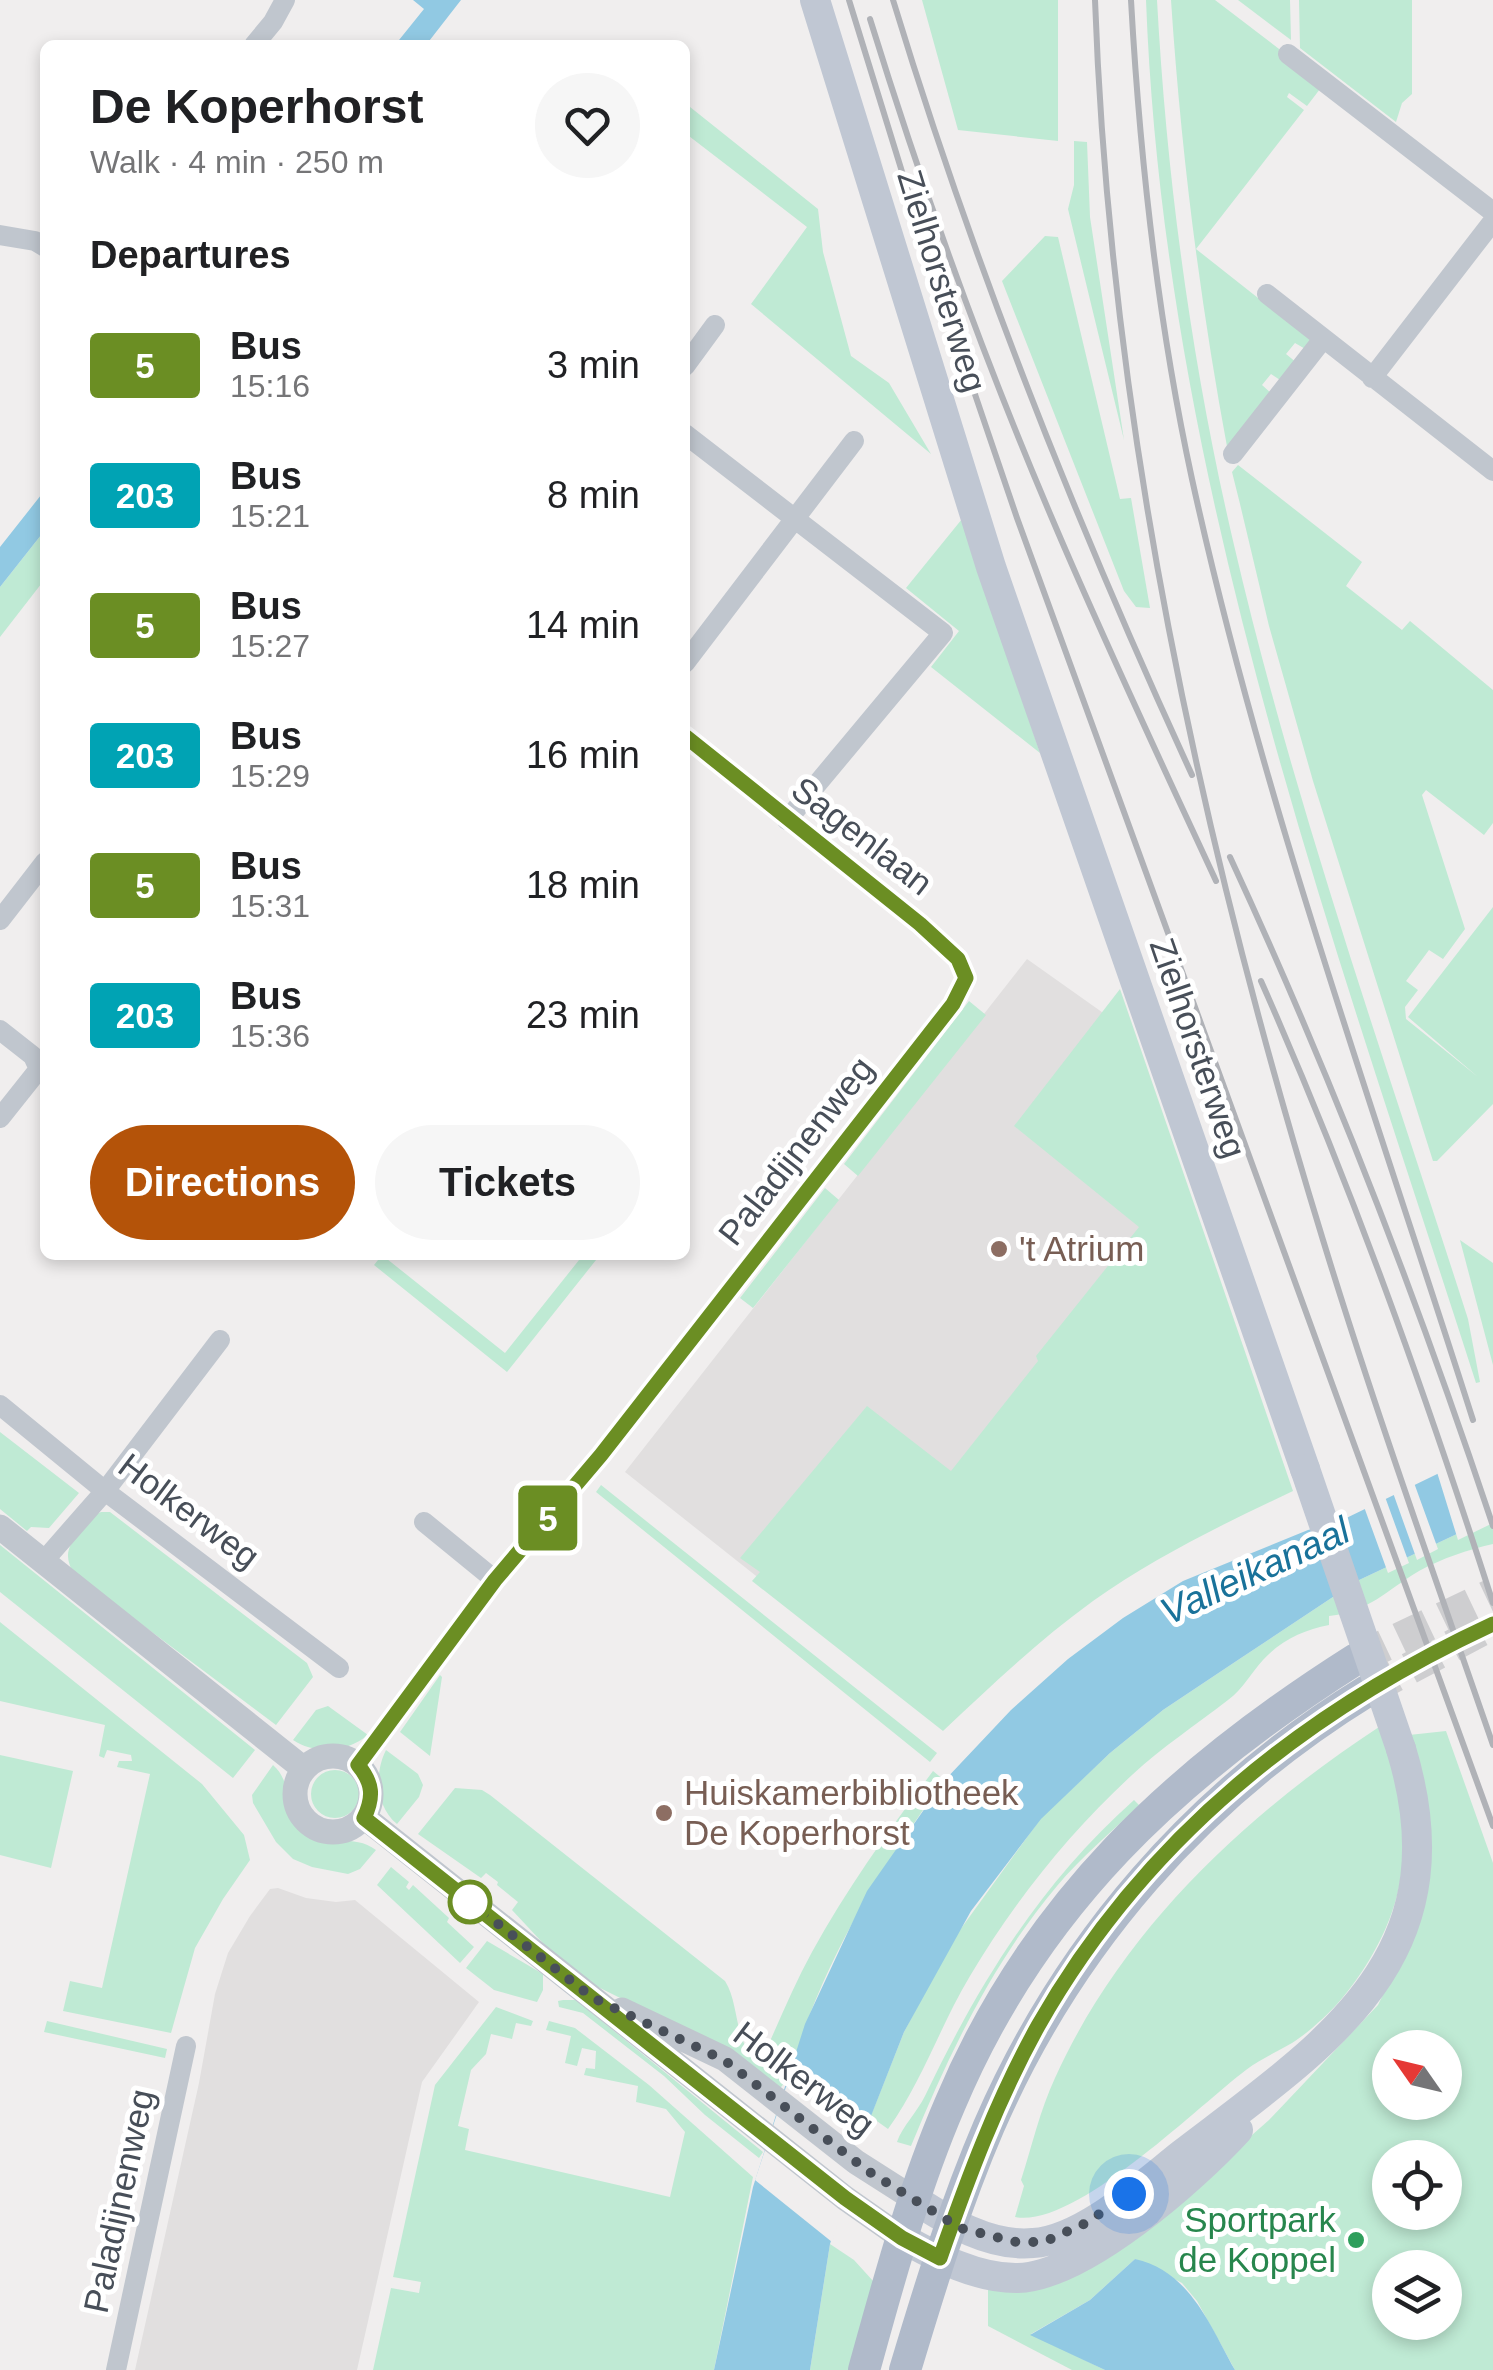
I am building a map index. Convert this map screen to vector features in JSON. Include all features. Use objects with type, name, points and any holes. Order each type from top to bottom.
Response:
[{"type":"main road","name":"Zielhorsterweg","points":[[816,0],[991,567],[1401,1749],[1415,1802],[1418,1853],[1412,1894],[1399,1934],[1361,2002],[1310,2056],[1276,2085],[1104,2212],[1061,2237],[1024,2244],[952,2224],[914,2200]]},
{"type":"main road","points":[[864,2370],[914,2200],[950,2104],[991,2020],[1020,1972],[1094,1873],[1138,1825],[1234,1741],[1356,1659]]},
{"type":"main road","points":[[906,2370],[940,2258],[990,2123],[1021,2060],[1105,1924],[1186,1831],[1225,1795],[1314,1723],[1367,1691]]},
{"type":"main road","name":"Zielhorsterweg","points":[[902,2238],[940,2258],[1006,2278],[1037,2276],[1070,2263],[1198,2172],[1276,2085]]},
{"type":"street","points":[[258,40],[285,0]]},
{"type":"street","points":[[1288,54],[1493,212]]},
{"type":"street","points":[[1372,378],[1493,222]]},
{"type":"street","points":[[0,234],[40,244]]},
{"type":"street","points":[[1267,294],[1493,471]]},
{"type":"street","points":[[690,359],[715,325]]},
{"type":"street","points":[[1233,454],[1323,339]]},
{"type":"street","points":[[690,438],[943,633],[788,820]]},
{"type":"street","points":[[690,657],[854,441]]},
{"type":"street","name":"Sagenlaan","points":[[690,745],[920,924],[958,959],[966,978],[953,1004]]},
{"type":"street","points":[[0,920],[40,868]]},
{"type":"street","name":"Paladijnenweg","points":[[358,1765],[495,1580],[601,1455],[953,1004]]},
{"type":"street","points":[[0,1030],[34,1056],[39,1069],[0,1118]]},
{"type":"street","points":[[42,1563],[106,1491],[220,1340]]},
{"type":"street","name":"Holkerweg","points":[[0,1405],[339,1668]]},
{"type":"street","points":[[424,1522],[495,1580]]},
{"type":"street","points":[[0,1528],[304,1769]]},
{"type":"street","points":[[337,1756],[358,1765],[368,1776],[372,1790],[364,1818],[354,1827],[328,1832],[304,1820],[295,1794],[304,1769],[325,1757],[337,1756]]},
{"type":"street","name":"Holkerweg","points":[[364,1818],[845,2198],[902,2238]]},
{"type":"street","name":"Holkerweg","points":[[593,1998],[708,2050],[856,2162],[914,2200]]},
{"type":"street","name":"Paladijnenweg","points":[[116,2370],[186,2046]]},
{"type":"shaded area","name":"'t Atrium","points":[[1027,959],[1123,1027],[1282,1489],[1089,1594],[943,1724],[625,1472]]},
{"type":"shaded area","points":[[270,1889],[306,1898],[355,1900],[479,2002],[422,2082],[357,2370],[135,2370],[215,1994],[228,1953]]},
{"type":"green space","points":[[922,0],[1058,0],[1058,141],[958,130]]},
{"type":"green space","points":[[1146,0],[1157,0],[1167,137],[1184,274],[1206,410],[1234,545],[1313,838],[1468,1319],[1480,1382],[1476,1383],[1313,873],[1263,702],[1220,529],[1185,355],[1159,179]]},
{"type":"green space","points":[[1171,0],[1215,0],[1283,52],[1320,89],[1307,106],[1289,93],[1287,97],[1304,110],[1196,249]]},
{"type":"green space","points":[[1238,0],[1290,0],[1291,40]]},
{"type":"green space","points":[[1299,0],[1412,0],[1412,94],[1402,103],[1396,122],[1300,48]]},
{"type":"green space","points":[[690,107],[818,209],[823,252],[851,356],[889,383],[931,454],[751,304],[807,227],[690,137]]},
{"type":"green space","points":[[1074,141],[1087,142],[1090,217],[1124,440],[1068,209],[1074,185]]},
{"type":"green space","points":[[1045,236],[1058,237],[1120,499],[1131,498],[1150,608],[1136,607],[1124,591],[1002,281]]},
{"type":"green space","points":[[1196,249],[1314,342],[1307,350],[1295,343],[1286,354],[1297,363],[1283,382],[1271,374],[1262,385],[1273,395],[1228,452]]},
{"type":"green space","points":[[1238,465],[1362,562],[1346,586],[1402,630],[1410,621],[1493,690],[1493,823],[1484,835],[1426,790],[1422,795],[1465,929],[1443,959],[1429,950],[1406,981],[1418,990],[1405,1007],[1406,1019],[1478,1077],[1408,1017],[1493,907],[1493,1104],[1437,1161],[1433,1161],[1313,781],[1269,626],[1232,472]]},
{"type":"green space","points":[[962,519],[1040,753],[931,667],[959,631],[906,588]]},
{"type":"green space","points":[[40,536],[40,585],[0,637],[0,587]]},
{"type":"green space","points":[[1120,989],[1293,1491],[1166,1555],[1093,1601],[1034,1647],[943,1731],[752,1581],[760,1572],[740,1558],[867,1406],[951,1471],[1139,1227],[1014,1126]]},
{"type":"green space","points":[[969,1001],[986,1015],[858,1176],[844,1164]]},
{"type":"green space","points":[[825,1188],[839,1200],[753,1308],[740,1298]]},
{"type":"green space","points":[[1460,1240],[1493,1263],[1493,1365]]},
{"type":"green space","points":[[378,1260],[388,1260],[505,1353],[579,1260],[596,1260],[507,1372],[374,1265]]},
{"type":"green space","points":[[0,1432],[79,1493],[49,1528],[31,1527],[27,1531],[0,1509]]},
{"type":"green space","points":[[601,1485],[937,1753],[930,1762],[596,1492]]},
{"type":"green space","points":[[101,1512],[110,1512],[307,1663],[313,1677],[276,1725],[73,1573],[68,1556],[71,1544],[87,1522]]},
{"type":"green space","points":[[1493,1517],[1493,1544],[1428,1566],[1367,1605],[1329,1616],[1329,1625],[1285,1641],[1233,1696],[1155,1755],[1109,1797],[1044,1870],[987,1948],[888,2129],[874,2119],[866,2128],[904,2032],[952,1941],[1041,1818],[1163,1710],[1244,1656],[1357,1581]]},
{"type":"green space","points":[[0,1545],[255,1750],[233,1778],[0,1592]]},
{"type":"green space","points":[[0,1622],[202,1784],[244,1835],[250,1860],[195,1948],[171,2033],[63,2011],[70,1981],[102,1988],[150,1774],[117,1767],[119,1761],[132,1761],[131,1755],[107,1750],[104,1758],[99,1756],[105,1725],[0,1701]]},
{"type":"green space","points":[[442,1677],[430,1756],[400,1732]]},
{"type":"green space","points":[[328,1706],[368,1735],[331,1750],[311,1748],[293,1740],[316,1710]]},
{"type":"green space","points":[[1379,1727],[1402,1819],[1402,1865],[1399,1889],[1387,1924],[1354,1983],[1304,2035],[1246,2070],[1102,2185],[1040,2216],[1015,2217],[1024,2186],[1021,2180],[1050,2090],[1083,2024],[1115,1973],[1192,1880],[1235,1838],[1329,1761]]},
{"type":"green space","points":[[1446,1731],[1493,1863],[1493,2370],[1235,2370],[1197,2301],[1182,2283],[1135,2259],[1090,2300],[1031,2334],[1105,2370],[1072,2370],[988,2326],[988,2289],[1191,2189],[1269,2120],[1378,2005],[1425,1899],[1430,1818],[1409,1735]]},
{"type":"green space","points":[[386,1750],[418,1774],[423,1785],[419,1797],[397,1824],[385,1809],[379,1790]]},
{"type":"green space","points":[[0,1755],[73,1771],[51,1868],[0,1855]]},
{"type":"green space","points":[[273,1765],[303,1828],[321,1837],[358,1842],[376,1850],[360,1869],[348,1874],[312,1867],[293,1859],[276,1842],[252,1795]]},
{"type":"green space","points":[[335,1770],[352,1777],[359,1794],[352,1811],[335,1818],[318,1811],[311,1794],[318,1777]]},
{"type":"green space","points":[[933,1771],[944,1780],[898,1848],[836,1954],[792,2069],[766,2050],[794,1988],[854,1882]]},
{"type":"green space","points":[[455,1788],[482,1790],[490,1795],[725,1981],[747,2049],[785,2082],[778,2091],[729,2052],[594,1985],[554,1955],[512,1910],[518,1902],[498,1882],[486,1873],[481,1878],[418,1834]]},
{"type":"green space","points":[[1134,1800],[1139,1805],[1066,1875],[1012,1946],[957,2044],[911,2146],[897,2142],[1014,1937],[1069,1866]]},
{"type":"green space","points":[[391,1867],[409,1882],[409,1890],[413,1885],[474,1947],[460,1963],[377,1885]]},
{"type":"green space","points":[[487,1941],[543,1974],[543,1990],[537,2002],[494,1990],[466,1968]]},
{"type":"green space","points":[[576,2000],[763,2152],[759,2158],[583,2013],[559,2007],[558,2001]]},
{"type":"green space","points":[[496,2007],[533,2021],[531,2026],[516,2023],[512,2039],[491,2034],[486,2054],[471,2070],[458,2126],[469,2129],[465,2150],[670,2197],[685,2132],[666,2109],[636,2102],[638,2086],[584,2075],[586,2068],[595,2069],[596,2051],[582,2048],[577,2066],[565,2063],[571,2036],[546,2030],[549,2021],[575,2028],[649,2085],[753,2177],[714,2370],[373,2370],[391,2288],[419,2293],[421,2282],[393,2277],[435,2085]]},
{"type":"green space","points":[[47,2021],[167,2049],[165,2058],[44,2032]]},
{"type":"green space","points":[[830,2244],[854,2260],[874,2282],[851,2370],[810,2370]]},
{"type":"water","points":[[413,0],[461,0],[430,40],[399,40],[424,9]]},
{"type":"water","points":[[40,496],[40,536],[0,587],[0,547]]},
{"type":"water","name":"Valleikanaal","points":[[1493,1447],[1493,1517],[1357,1581],[1163,1710],[1110,1753],[1041,1819],[971,1911],[904,2032],[862,2139],[830,2244],[810,2370],[714,2370],[753,2187],[805,2024],[867,1891],[944,1781],[1011,1710],[1068,1659],[1123,1618],[1183,1581],[1308,1530],[1336,1523]]},
{"type":"water","points":[[1135,2259],[1154,2265],[1184,2288],[1207,2319],[1235,2370],[1105,2370],[1030,2335],[1090,2300]]},
{"type":"pier","points":[[1493,1442],[1493,1523],[1458,1540],[1436,1469]]},
{"type":"pier","points":[[1413,1480],[1438,1549],[1417,1560],[1392,1490]]},
{"type":"pier","points":[[1384,1494],[1409,1563],[1388,1573],[1363,1504]]},
{"type":"pier","points":[[792,2069],[866,2129],[832,2242],[755,2180]]},
{"type":"tunnel","points":[[1356,1659],[1493,1594]]},
{"type":"tunnel","points":[[1367,1691],[1493,1624]]},
{"type":"railway","points":[[849,0],[928,256],[1017,518],[1493,1826]]},
{"type":"railway","points":[[893,0],[958,198],[1029,393],[1192,775]]},
{"type":"railway","points":[[1095,0],[1104,157],[1141,471],[1168,627],[1201,782],[1238,936],[1323,1240],[1493,1745]]},
{"type":"railway","points":[[1131,0],[1145,181],[1160,301],[1180,420],[1220,599],[1322,953],[1473,1420]]},
{"type":"railway","points":[[870,19],[954,270],[1001,394],[1091,608],[1216,881]]},
{"type":"railway","points":[[1230,857],[1371,1188],[1493,1526]]},
{"type":"railway","points":[[1261,981],[1326,1134],[1385,1289],[1493,1603]]},
{"type":"bus line","name":"5","points":[[690,740],[920,924],[958,959],[966,978],[953,1004],[601,1455],[495,1580],[358,1765],[368,1776],[372,1790],[364,1818],[845,2198],[902,2238],[940,2258],[990,2123],[1038,2026],[1105,1924],[1146,1874],[1225,1795],[1314,1723],[1407,1668],[1493,1624]]},
{"type":"place","name":"'t Atrium","points":[[999,1249]]},
{"type":"place","name":"Huiskamerbibliotheek De Koperhorst","points":[[664,1813]]},
{"type":"place","name":"Sportpark de Koppel","points":[[1356,2240]]},
{"type":"route","points":[[470,1902],[593,1998],[694,2042],[724,2060],[868,2171],[960,2228],[1016,2242],[1044,2242],[1086,2223],[1129,2194]]}]
